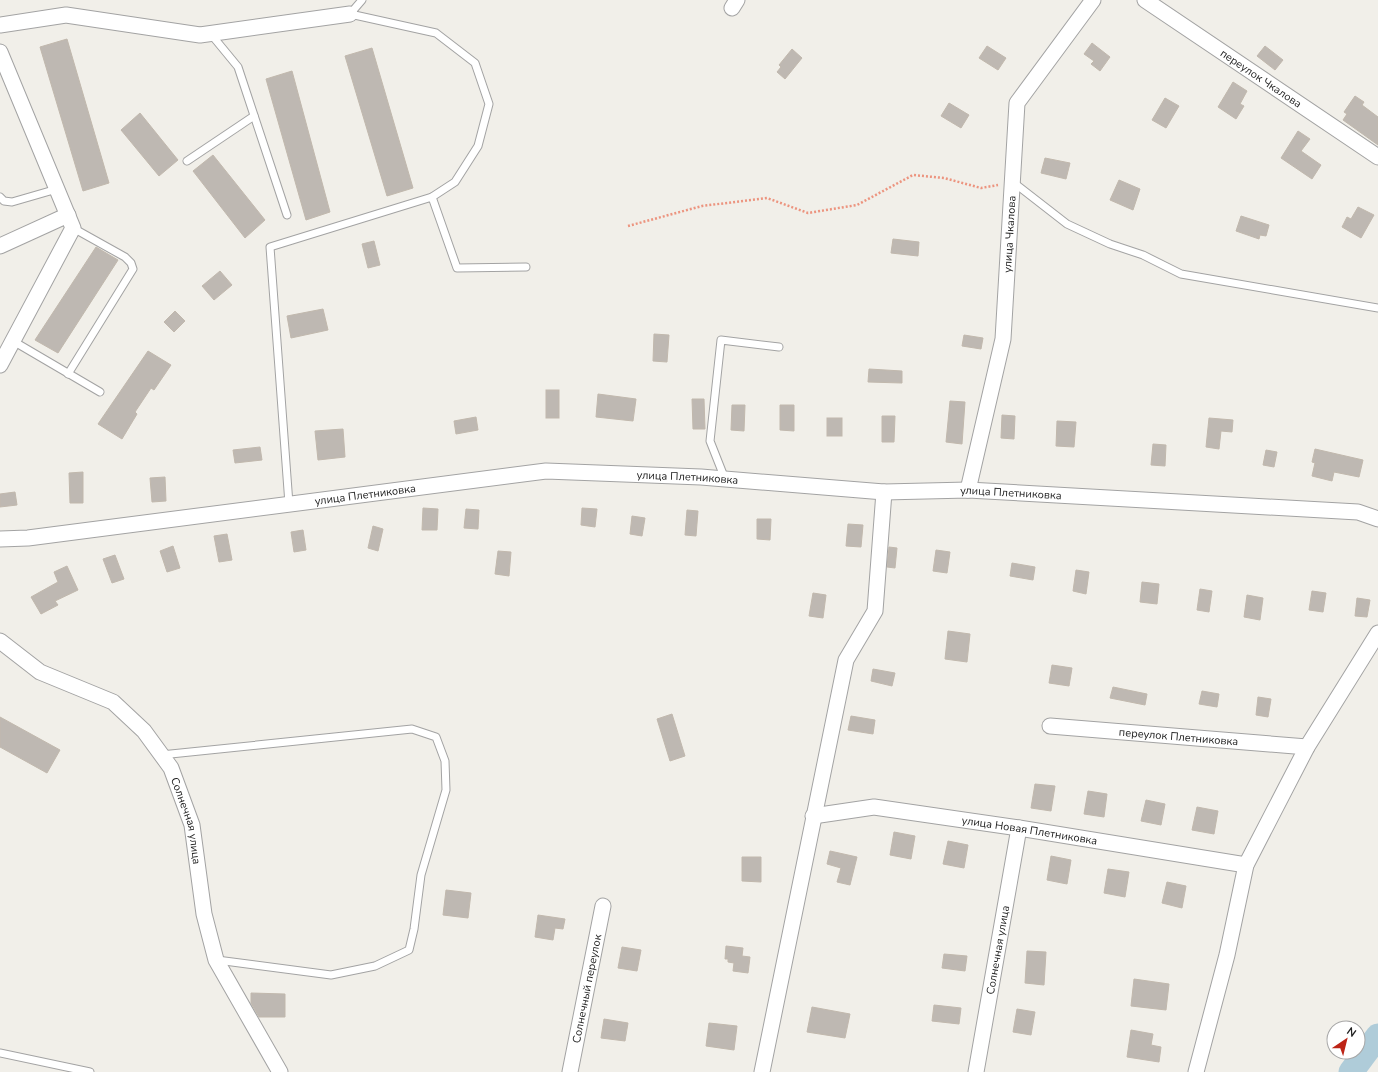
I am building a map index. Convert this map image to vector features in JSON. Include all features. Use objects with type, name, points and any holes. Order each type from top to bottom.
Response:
[{"type":"street","name":"улица Чкалова","points":[[968,490],[1003,339],[1018,103],[1093,0]]},
{"type":"street","name":"переулок Чкалова","points":[[1145,0],[1378,157]]},
{"type":"street","points":[[0,25],[66,16],[200,34],[350,14]]},
{"type":"street","points":[[0,52],[70,222],[0,365]]},
{"type":"street","points":[[0,246],[70,222]]},
{"type":"street","name":"улица Плетниковка","points":[[0,539],[28,538],[546,471],[725,479],[884,492],[968,490],[1358,512],[1378,519]]},
{"type":"street","points":[[762,1072],[846,660],[876,610],[884,492]]},
{"type":"street","points":[[1196,1072],[1227,956],[1246,865],[1307,747],[1378,632]]},
{"type":"street","name":"Солнечная улица","points":[[0,641],[40,672],[113,702],[144,731],[171,768],[192,825],[204,914],[216,960],[277,1071]]},
{"type":"street","name":"переулок Плетниковка","points":[[1050,726],[1307,747]]},
{"type":"street","name":"улица Новая Плетниковка","points":[[813,816],[874,807],[1019,828],[1246,865]]},
{"type":"street","name":"Солнечная улица","points":[[976,1072],[1019,828]]},
{"type":"street","name":"Солнечный переулок","points":[[570,1072],[603,906]]},
{"type":"lane","points":[[289,504],[270,247],[432,197],[455,182],[478,146],[489,104],[475,63],[436,33],[350,14],[362,0]]},
{"type":"lane","points":[[210,33],[238,67],[287,216]]},
{"type":"lane","points":[[187,161],[254,116]]},
{"type":"lane","points":[[1013,182],[1067,224],[1110,244],[1143,255],[1181,274],[1378,308]]},
{"type":"lane","points":[[0,197],[4,201],[12,202],[57,189]]},
{"type":"lane","points":[[432,197],[457,268],[526,267]]},
{"type":"lane","points":[[68,374],[133,268],[132,264],[125,257],[70,222]]},
{"type":"lane","points":[[725,479],[710,441],[721,340],[779,346]]},
{"type":"lane","points":[[13,341],[100,392]]},
{"type":"lane","points":[[161,755],[412,729],[436,737],[445,761],[446,790],[421,875],[414,929],[409,950],[375,966],[331,975],[216,960]]},
{"type":"lane","points":[[0,1053],[90,1072]]},
{"type":"path","points":[[628,226],[702,206],[767,198],[808,213],[857,205],[913,175],[944,178],[981,188],[1013,182]]},
{"type":"building","points":[[67,39],[109,183],[83,191],[40,47]]},
{"type":"building","points":[[1092,43],[1110,57],[1100,71],[1091,64],[1094,61],[1084,54]]},
{"type":"building","points":[[987,46],[1006,58],[998,70],[979,58]]},
{"type":"building","points":[[1265,46],[1283,60],[1275,70],[1257,56]]},
{"type":"building","points":[[372,48],[413,188],[387,196],[345,56]]},
{"type":"building","points":[[792,49],[802,58],[785,79],[777,72],[781,67],[779,65]]},
{"type":"building","points":[[292,71],[330,212],[306,220],[266,79]]},
{"type":"building","points":[[1233,82],[1247,91],[1240,104],[1244,106],[1236,119],[1218,107]]},
{"type":"building","points":[[1355,96],[1364,102],[1362,105],[1378,117],[1378,145],[1343,120],[1347,114],[1344,112]]},
{"type":"building","points":[[1165,98],[1179,106],[1166,128],[1152,120]]},
{"type":"building","points":[[949,103],[969,115],[961,128],[941,116]]},
{"type":"building","points":[[140,113],[178,160],[159,176],[121,130]]},
{"type":"building","points":[[1298,131],[1310,139],[1301,151],[1321,165],[1312,179],[1281,158]]},
{"type":"building","points":[[213,155],[265,220],[245,238],[193,171]]},
{"type":"building","points":[[1045,158],[1070,163],[1066,179],[1041,173]]},
{"type":"building","points":[[1119,180],[1140,189],[1133,210],[1110,200]]},
{"type":"building","points":[[1358,207],[1374,215],[1361,238],[1342,227],[1347,217],[1351,219]]},
{"type":"building","points":[[1241,216],[1269,225],[1266,236],[1260,235],[1259,239],[1236,231]]},
{"type":"building","points":[[893,239],[919,242],[918,256],[891,253]]},
{"type":"building","points":[[374,241],[380,265],[368,268],[362,244]]},
{"type":"building","points":[[96,247],[118,260],[58,353],[35,340]]},
{"type":"building","points":[[220,271],[232,285],[214,300],[202,286]]},
{"type":"building","points":[[323,309],[328,330],[291,338],[287,316]]},
{"type":"building","points":[[175,311],[185,321],[174,332],[164,322]]},
{"type":"building","points":[[654,334],[669,335],[667,362],[653,361]]},
{"type":"building","points":[[964,335],[983,338],[981,349],[962,346]]},
{"type":"building","points":[[148,351],[171,365],[154,390],[151,388],[135,412],[137,414],[122,439],[98,424]]},
{"type":"building","points":[[869,369],[902,371],[902,383],[868,382]]},
{"type":"building","points":[[546,390],[559,390],[559,418],[546,418]]},
{"type":"building","points":[[598,394],[636,399],[633,421],[596,417]]},
{"type":"building","points":[[692,399],[704,399],[705,429],[693,429]]},
{"type":"building","points":[[950,401],[965,402],[962,444],[946,442]]},
{"type":"building","points":[[732,405],[745,405],[744,431],[731,430]]},
{"type":"building","points":[[780,405],[794,405],[794,431],[780,430]]},
{"type":"building","points":[[1002,415],[1015,416],[1014,439],[1001,438]]},
{"type":"building","points":[[882,416],[895,416],[894,442],[882,442]]},
{"type":"building","points":[[476,417],[478,430],[456,434],[454,421]]},
{"type":"building","points":[[827,418],[842,418],[842,436],[827,436]]},
{"type":"building","points":[[1209,418],[1233,420],[1232,432],[1221,431],[1219,449],[1206,447]]},
{"type":"building","points":[[1057,421],[1076,422],[1074,447],[1056,446]]},
{"type":"building","points":[[343,429],[345,457],[318,460],[315,431]]},
{"type":"building","points":[[1153,444],[1166,445],[1165,466],[1151,465]]},
{"type":"building","points":[[260,447],[262,460],[235,463],[233,450]]},
{"type":"building","points":[[1315,449],[1363,460],[1359,477],[1334,472],[1332,481],[1312,476],[1315,463],[1312,462]]},
{"type":"building","points":[[1266,450],[1277,452],[1274,467],[1263,465]]},
{"type":"building","points":[[83,472],[83,503],[70,503],[69,473]]},
{"type":"building","points":[[165,477],[166,501],[152,502],[150,478]]},
{"type":"building","points":[[15,492],[17,505],[0,507],[0,494]]},
{"type":"building","points":[[423,508],[438,509],[437,530],[422,530]]},
{"type":"building","points":[[582,508],[597,509],[595,527],[581,525]]},
{"type":"building","points":[[466,509],[479,510],[478,529],[464,528]]},
{"type":"building","points":[[687,510],[698,511],[696,536],[685,535]]},
{"type":"building","points":[[632,516],[645,518],[642,536],[630,534]]},
{"type":"building","points":[[757,519],[771,519],[770,540],[757,539]]},
{"type":"building","points":[[848,524],[863,525],[861,547],[846,546]]},
{"type":"building","points":[[373,526],[383,529],[378,551],[368,548]]},
{"type":"building","points":[[303,530],[306,550],[294,552],[291,532]]},
{"type":"building","points":[[227,534],[232,560],[219,562],[214,536]]},
{"type":"building","points":[[173,546],[180,568],[167,572],[160,551]]},
{"type":"building","points":[[889,547],[897,548],[895,568],[887,567]]},
{"type":"building","points":[[936,550],[950,552],[947,573],[933,571]]},
{"type":"building","points":[[498,551],[511,552],[509,576],[495,574]]},
{"type":"building","points":[[115,555],[124,579],[112,583],[103,559]]},
{"type":"building","points":[[1012,563],[1035,567],[1033,580],[1010,576]]},
{"type":"building","points":[[67,566],[78,590],[55,601],[58,605],[41,614],[31,597],[58,582],[54,572]]},
{"type":"building","points":[[1076,570],[1089,572],[1086,594],[1073,591]]},
{"type":"building","points":[[1142,582],[1159,584],[1157,604],[1140,602]]},
{"type":"building","points":[[1200,589],[1212,591],[1209,612],[1197,610]]},
{"type":"building","points":[[1312,591],[1326,593],[1323,612],[1309,610]]},
{"type":"building","points":[[813,593],[826,595],[823,618],[809,616]]},
{"type":"building","points":[[1247,595],[1263,598],[1260,620],[1244,617]]},
{"type":"building","points":[[1357,598],[1370,600],[1367,617],[1355,616]]},
{"type":"building","points":[[948,631],[970,634],[967,662],[945,659]]},
{"type":"building","points":[[1052,665],[1072,668],[1069,686],[1049,683]]},
{"type":"building","points":[[873,669],[895,673],[892,686],[871,681]]},
{"type":"building","points":[[1113,687],[1147,694],[1145,705],[1110,698]]},
{"type":"building","points":[[1202,691],[1219,694],[1217,707],[1199,704]]},
{"type":"building","points":[[1258,697],[1271,699],[1268,717],[1256,715]]},
{"type":"building","points":[[672,714],[685,756],[670,761],[657,719]]},
{"type":"building","points":[[851,716],[875,720],[873,734],[848,730]]},
{"type":"building","points":[[0,717],[60,750],[47,773],[0,747]]},
{"type":"building","points":[[1035,784],[1055,786],[1051,811],[1031,808]]},
{"type":"building","points":[[1088,791],[1107,794],[1104,817],[1084,814]]},
{"type":"building","points":[[1146,800],[1165,804],[1161,825],[1141,821]]},
{"type":"building","points":[[1197,807],[1218,811],[1214,834],[1192,830]]},
{"type":"building","points":[[894,832],[915,836],[911,859],[890,855]]},
{"type":"building","points":[[948,841],[968,845],[964,868],[943,864]]},
{"type":"building","points":[[830,851],[857,857],[850,885],[837,882],[841,868],[827,864]]},
{"type":"building","points":[[1051,856],[1071,860],[1067,884],[1047,880]]},
{"type":"building","points":[[742,857],[761,857],[761,882],[742,881]]},
{"type":"building","points":[[1108,869],[1129,872],[1125,897],[1104,893]]},
{"type":"building","points":[[1167,882],[1186,886],[1182,908],[1162,903]]},
{"type":"building","points":[[446,890],[471,893],[468,918],[443,915]]},
{"type":"building","points":[[538,915],[565,919],[563,929],[555,928],[553,940],[535,937]]},
{"type":"building","points":[[726,946],[743,948],[742,956],[750,957],[748,973],[733,971],[734,963],[728,962],[728,959],[725,959]]},
{"type":"building","points":[[622,947],[641,950],[637,971],[618,968]]},
{"type":"building","points":[[1027,951],[1046,952],[1044,985],[1025,983]]},
{"type":"building","points":[[944,954],[967,956],[965,971],[942,968]]},
{"type":"building","points":[[1134,979],[1169,984],[1166,1010],[1131,1006]]},
{"type":"building","points":[[251,993],[285,994],[285,1017],[259,1017],[251,1003]]},
{"type":"building","points":[[934,1005],[961,1008],[959,1024],[932,1021]]},
{"type":"building","points":[[812,1007],[850,1014],[845,1038],[807,1032]]},
{"type":"building","points":[[1017,1009],[1035,1012],[1031,1035],[1013,1032]]},
{"type":"building","points":[[604,1019],[628,1023],[625,1041],[601,1038]]},
{"type":"building","points":[[709,1023],[737,1026],[734,1050],[706,1046]]},
{"type":"building","points":[[1131,1030],[1153,1034],[1151,1045],[1161,1047],[1159,1062],[1127,1057]]},
{"type":"waterway","points":[[1351,1072],[1378,1036]]}]
